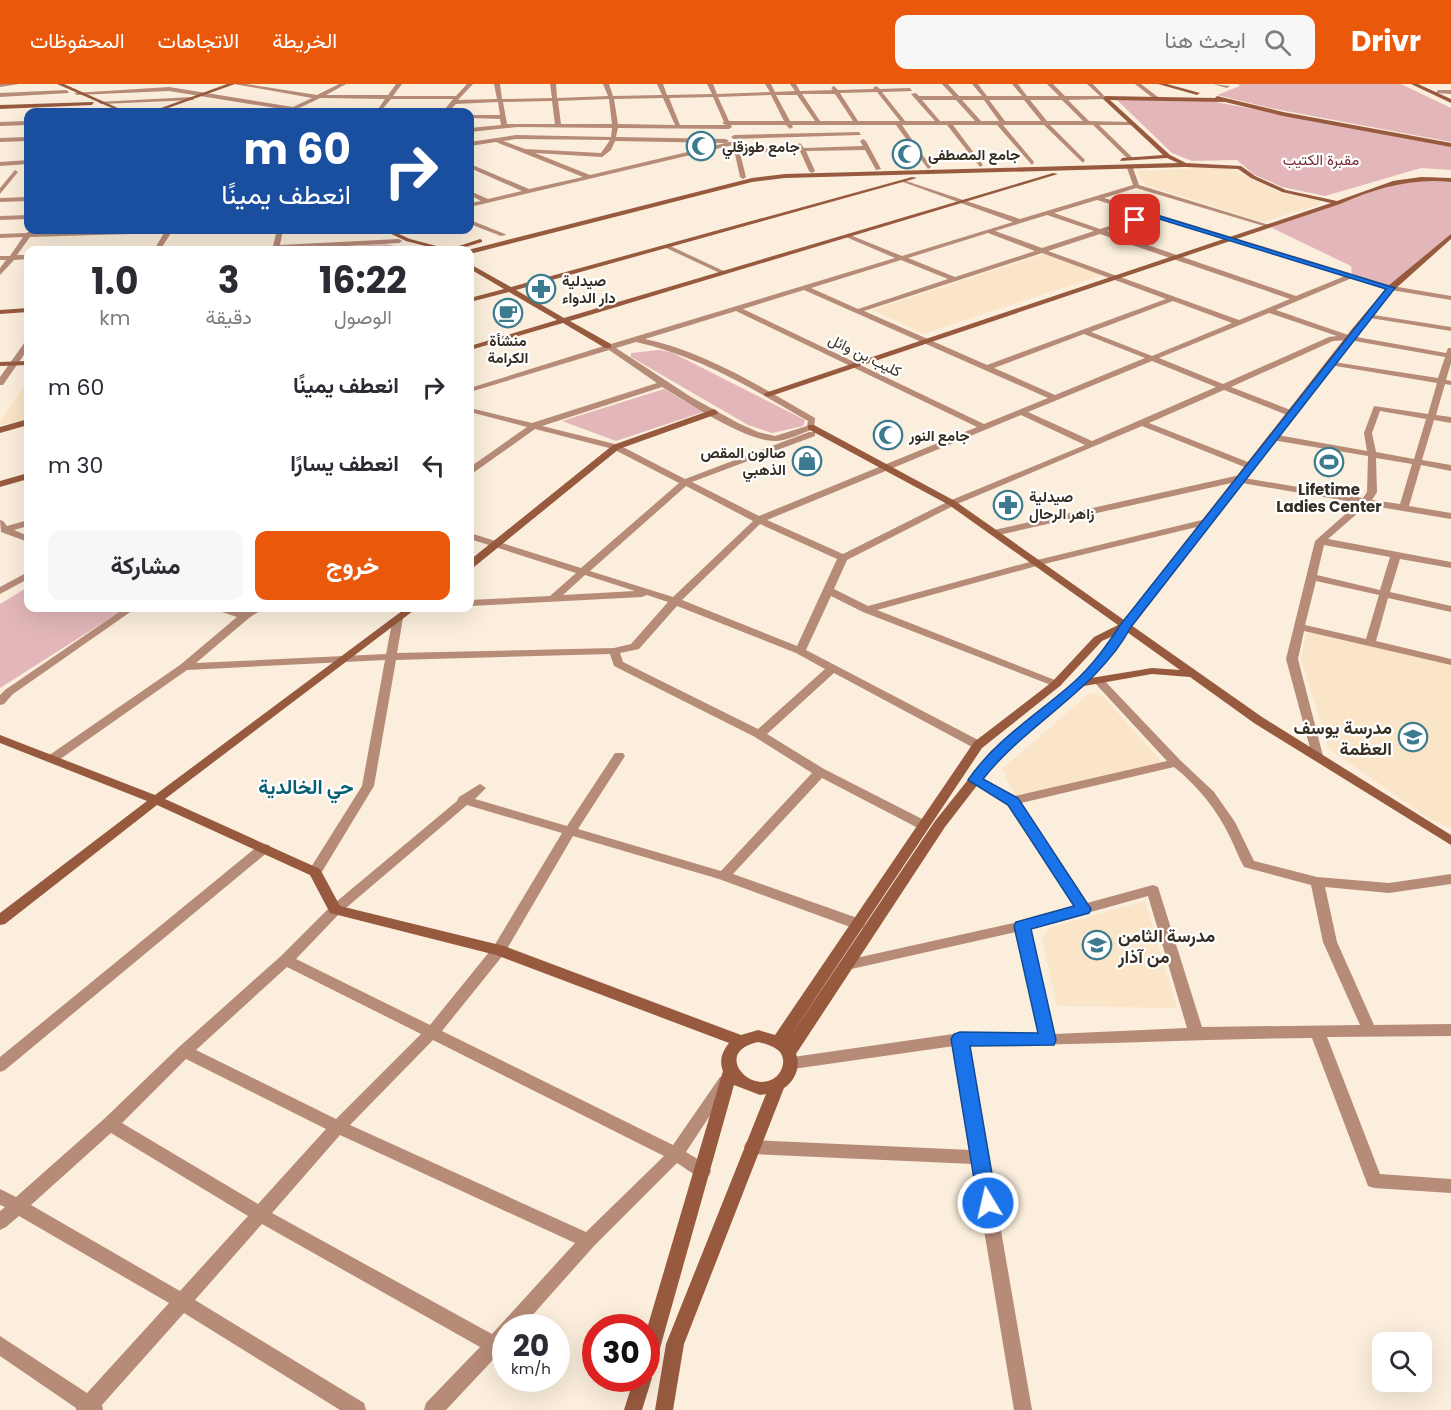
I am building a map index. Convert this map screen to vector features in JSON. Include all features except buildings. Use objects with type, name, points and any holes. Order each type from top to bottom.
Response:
[{"type":"main road","points":[[49,84],[103,108]]},
{"type":"main road","points":[[60,84],[115,108]]},
{"type":"main road","points":[[166,108],[232,84]]},
{"type":"main road","points":[[1161,84],[1283,114],[1451,145]]},
{"type":"main road","points":[[1414,84],[1451,100]]},
{"type":"main road","points":[[1420,84],[1451,100]]},
{"type":"main road","points":[[1105,98],[1155,97],[1225,100]]},
{"type":"main road","points":[[1105,98],[1168,156],[1185,165]]},
{"type":"main road","points":[[0,107],[92,103]]},
{"type":"main road","points":[[474,251],[752,180],[785,176],[1168,156]]},
{"type":"main road","points":[[683,189],[744,177],[812,171],[1071,169],[1185,165],[1239,167],[1253,177],[1284,191],[1338,203]]},
{"type":"main road","points":[[474,347],[1071,169]]},
{"type":"main road","points":[[474,299],[905,181],[930,170]]},
{"type":"main road","points":[[768,395],[1266,225],[1338,203],[1398,180],[1432,177],[1451,180]]},
{"type":"main road","points":[[469,246],[514,232]]},
{"type":"main road","points":[[382,234],[412,246]]},
{"type":"main road","points":[[395,234],[433,246]]},
{"type":"main road","points":[[787,1052],[940,824],[995,754],[1080,683],[1113,648],[1125,626],[1349,338],[1370,316],[1391,288],[1451,236]]},
{"type":"main road","points":[[474,268],[608,346]]},
{"type":"main road","points":[[0,304],[24,303]]},
{"type":"main road","points":[[0,312],[24,310]]},
{"type":"main road","points":[[0,364],[24,363]]},
{"type":"main road","points":[[474,563],[616,447],[714,412]]},
{"type":"main road","points":[[0,430],[24,423]]},
{"type":"main road","points":[[815,429],[952,503],[1258,720],[1451,841]]},
{"type":"main road","points":[[0,484],[24,477]]},
{"type":"main road","points":[[0,920],[406,612]]},
{"type":"main road","points":[[664,1410],[675,1344],[777,1085],[791,1072],[787,1052],[858,924],[978,745],[1056,684],[1098,639],[1125,626]]},
{"type":"main road","points":[[1080,683],[1152,671],[1193,674]]},
{"type":"main road","points":[[0,739],[156,800],[315,872],[335,910],[499,950],[740,1041]]},
{"type":"main road","points":[[660,1318],[730,1072],[728,1056],[740,1041],[758,1036],[787,1052]]},
{"type":"main road","points":[[730,1072],[736,1080],[750,1087],[762,1089],[777,1085]]},
{"type":"main road","points":[[633,1410],[639,1392]]},
{"type":"street","points":[[0,85],[16,84]]},
{"type":"street","points":[[237,84],[319,96],[456,100],[910,90]]},
{"type":"street","points":[[337,84],[342,84]]},
{"type":"street","points":[[295,108],[342,84]]},
{"type":"street","points":[[381,108],[399,84]]},
{"type":"street","points":[[449,108],[470,84]]},
{"type":"street","points":[[497,84],[504,125]]},
{"type":"street","points":[[553,84],[557,99],[558,125]]},
{"type":"street","points":[[602,155],[613,139],[615,125],[612,97],[606,84]]},
{"type":"street","points":[[660,84],[678,126]]},
{"type":"street","points":[[710,84],[734,140],[744,177]]},
{"type":"street","points":[[768,84],[812,171]]},
{"type":"street","points":[[793,84],[818,122]]},
{"type":"street","points":[[831,84],[878,169]]},
{"type":"street","points":[[873,84],[930,170]]},
{"type":"street","points":[[905,84],[938,122]]},
{"type":"street","points":[[945,84],[980,122]]},
{"type":"street","points":[[975,84],[1032,163]]},
{"type":"street","points":[[1015,84],[1045,123],[1083,161]]},
{"type":"street","points":[[1050,84],[1061,98],[1131,159]]},
{"type":"street","points":[[1090,84],[1105,98]]},
{"type":"street","points":[[1138,84],[1155,97]]},
{"type":"street","points":[[1216,84],[1227,86]]},
{"type":"street","points":[[77,93],[169,89],[287,108]]},
{"type":"street","points":[[0,95],[67,92]]},
{"type":"street","points":[[1438,92],[1451,93]]},
{"type":"street","points":[[918,98],[1105,98]]},
{"type":"street","points":[[101,102],[192,99]]},
{"type":"street","points":[[0,100],[24,106]]},
{"type":"street","points":[[174,105],[191,108]]},
{"type":"street","points":[[0,117],[24,116]]},
{"type":"street","points":[[474,117],[502,117]]},
{"type":"street","points":[[474,129],[504,125],[678,126],[788,122],[1131,123]]},
{"type":"street","points":[[948,122],[980,165]]},
{"type":"street","points":[[0,124],[24,123]]},
{"type":"street","points":[[474,143],[516,137],[734,140],[795,135],[859,134]]},
{"type":"street","points":[[0,140],[24,139]]},
{"type":"street","points":[[496,140],[589,177]]},
{"type":"street","points":[[474,205],[734,140]]},
{"type":"street","points":[[736,151],[867,148]]},
{"type":"street","points":[[524,151],[602,155],[611,160]]},
{"type":"street","points":[[0,164],[24,162]]},
{"type":"street","points":[[620,164],[629,168]]},
{"type":"street","points":[[474,167],[527,190]]},
{"type":"street","points":[[1130,168],[1136,186]]},
{"type":"street","points":[[1,190],[15,172],[8,172]]},
{"type":"street","points":[[905,181],[1018,221]]},
{"type":"street","points":[[474,389],[1136,186],[1266,225]]},
{"type":"street","points":[[474,195],[488,201]]},
{"type":"street","points":[[1097,198],[1391,288],[1451,298]]},
{"type":"street","points":[[0,200],[24,199]]},
{"type":"street","points":[[1047,213],[1297,299]]},
{"type":"street","points":[[858,311],[1153,214]]},
{"type":"street","points":[[0,218],[24,217]]},
{"type":"street","points":[[474,224],[503,235]]},
{"type":"street","points":[[988,231],[1237,322]]},
{"type":"street","points":[[0,237],[24,233]]},
{"type":"street","points":[[0,273],[29,234]]},
{"type":"street","points":[[848,236],[956,280]]},
{"type":"street","points":[[322,246],[399,241]]},
{"type":"street","points":[[666,246],[724,273]]},
{"type":"street","points":[[0,258],[24,257]]},
{"type":"street","points":[[184,667],[345,658],[614,651],[635,646],[675,601],[759,520],[1053,397],[1352,276]]},
{"type":"street","points":[[803,287],[1053,397]]},
{"type":"street","points":[[987,368],[1087,333],[1174,298]]},
{"type":"street","name":"كليب بن وائل","points":[[736,308],[983,427]]},
{"type":"street","points":[[1269,310],[1349,338],[1450,354],[1429,416],[1404,507]]},
{"type":"street","points":[[1370,316],[1451,329]]},
{"type":"street","points":[[1087,333],[1290,413]]},
{"type":"street","points":[[800,651],[843,558],[952,503],[1094,445],[1332,339],[1349,338]]},
{"type":"street","points":[[635,340],[664,344],[768,395],[812,420],[815,429]]},
{"type":"street","points":[[608,346],[664,383],[747,430],[772,439],[815,429]]},
{"type":"street","points":[[0,383],[24,350]]},
{"type":"street","points":[[1329,363],[1451,383]]},
{"type":"street","points":[[474,468],[535,425],[664,383]]},
{"type":"street","points":[[1317,756],[1292,659],[1320,541],[1366,501],[1372,492],[1372,452],[1368,433],[1377,408],[1451,420]]},
{"type":"street","points":[[474,411],[616,447],[759,520],[843,558]]},
{"type":"street","points":[[1020,412],[1094,445]]},
{"type":"street","points":[[1143,423],[1250,466]]},
{"type":"street","points":[[552,599],[579,572],[685,482],[815,429]]},
{"type":"street","points":[[1272,437],[1372,452],[1451,468]]},
{"type":"street","points":[[994,533],[1239,479],[1451,516]]},
{"type":"street","points":[[867,610],[1037,563],[1206,522]]},
{"type":"street","points":[[2,528],[24,524]]},
{"type":"street","points":[[2,528],[24,537]]},
{"type":"street","points":[[474,537],[675,601],[800,651],[978,745]]},
{"type":"street","points":[[1320,541],[1451,565]]},
{"type":"street","points":[[1370,643],[1396,554]]},
{"type":"street","points":[[0,591],[24,576]]},
{"type":"street","points":[[1312,578],[1451,609]]},
{"type":"street","points":[[828,590],[867,610],[1056,684]]},
{"type":"street","points":[[474,603],[650,594]]},
{"type":"street","points":[[0,702],[9,692],[125,612]]},
{"type":"street","points":[[232,612],[245,616]]},
{"type":"street","points":[[52,759],[184,667],[252,612]]},
{"type":"street","points":[[315,872],[368,786],[398,618]]},
{"type":"street","points":[[1300,627],[1451,662]]},
{"type":"street","points":[[614,651],[618,664],[759,734],[820,772],[923,825]]},
{"type":"street","points":[[759,734],[833,668]]},
{"type":"street","points":[[1098,680],[1176,763],[1191,774],[1238,834],[1249,864],[1317,882],[1389,888],[1451,879]]},
{"type":"street","points":[[0,1345],[89,1409],[181,1301],[338,1127],[433,1031],[499,950],[571,829],[619,756]]},
{"type":"street","points":[[1013,801],[1176,763]]},
{"type":"street","points":[[724,876],[820,772]]},
{"type":"street","points":[[975,780],[1013,801],[1084,909]]},
{"type":"street","points":[[0,1222],[110,1124],[184,1051],[286,960],[335,910],[480,788]]},
{"type":"street","points":[[463,800],[571,829],[724,876],[858,924]]},
{"type":"street","points":[[0,1066],[264,848]]},
{"type":"street","points":[[1317,882],[1330,942],[1370,1032]]},
{"type":"street","points":[[847,965],[1022,926],[1153,890],[1196,1033]]},
{"type":"street","points":[[1022,926],[1048,1040]]},
{"type":"street","points":[[286,960],[433,1031],[676,1154],[703,1171]]},
{"type":"street","points":[[787,1052],[960,1039],[1048,1040],[1196,1033],[1451,1030]]},
{"type":"street","points":[[1318,1033],[1374,1181],[1451,1186]]},
{"type":"street","points":[[960,1039],[1023,1410]]},
{"type":"street","points":[[184,1051],[338,1127],[588,1240]]},
{"type":"street","points":[[522,1314],[588,1240],[676,1154],[730,1072]]},
{"type":"street","points":[[110,1124],[261,1215],[492,1334]]},
{"type":"street","points":[[752,1148],[980,1157]]},
{"type":"street","points":[[0,1196],[181,1301],[357,1410]]},
{"type":"street","points":[[433,1410],[492,1347]]},
{"type":"shaded area","points":[[1228,167],[1279,192],[1320,201],[1320,204],[1264,222],[1145,185],[1137,171]]},
{"type":"shaded area","points":[[1044,254],[1102,275],[923,334],[873,310]]},
{"type":"shaded area","points":[[24,387],[24,420],[0,425]]},
{"type":"shaded area","points":[[1307,632],[1451,664],[1451,828],[1430,819],[1329,749],[1301,659]]},
{"type":"shaded area","points":[[1090,693],[1103,696],[1162,762],[1015,796],[1002,769]]},
{"type":"shaded area","points":[[1145,901],[1177,1008],[1057,1006],[1042,938],[1049,928]]},
{"type":"green space","name":"مقبرة الكتيب","points":[[1238,84],[1401,84],[1451,108],[1451,142],[1270,108],[1217,95],[1240,86]]},
{"type":"green space","name":"مقبرة الكتيب","points":[[1200,99],[1451,146],[1451,170],[1421,168],[1325,196],[1282,187],[1253,174],[1237,160],[1192,161],[1172,153],[1117,100]]},
{"type":"green space","points":[[1432,177],[1451,180],[1451,236],[1391,288],[1352,276],[1351,266],[1266,225],[1338,203],[1398,180]]},
{"type":"green space","points":[[385,244],[395,246],[353,246]]},
{"type":"green space","points":[[659,350],[671,352],[805,420],[803,426],[772,433],[748,425],[631,357],[631,353]]},
{"type":"green space","points":[[664,389],[703,412],[616,441],[562,421]]},
{"type":"green space","points":[[24,589],[24,612],[120,612],[0,688],[0,604]]},
{"type":"place","name":"جامع طوزقلي","points":[[701,146]]},
{"type":"place","name":"جامع المصطفى","points":[[907,154]]},
{"type":"place","name":"صيدلية دار الدواء","points":[[541,289]]},
{"type":"place","name":"منشأة الكرامة","points":[[508,313]]},
{"type":"place","name":"جامع النور","points":[[888,435]]},
{"type":"place","name":"صالون المقص الذهبي","points":[[807,461]]},
{"type":"place","name":"Lifetime Ladies Center","points":[[1329,462]]},
{"type":"place","name":"صيدلية زاهر الرحال","points":[[1008,505]]},
{"type":"place","name":"مدرسة يوسف العظمة","points":[[1413,737]]},
{"type":"place","name":"مدرسة الثامن من آذار","points":[[1097,945]]},
{"type":"district","name":"حي الخالدية","points":[[306,787]]},
{"type":"route","points":[[988,1203],[960,1039],[1048,1040],[1022,926],[1084,909],[1013,801],[975,780],[995,754],[1080,683],[1113,648],[1125,626],[1391,288],[1153,214],[1135,220]]}]
